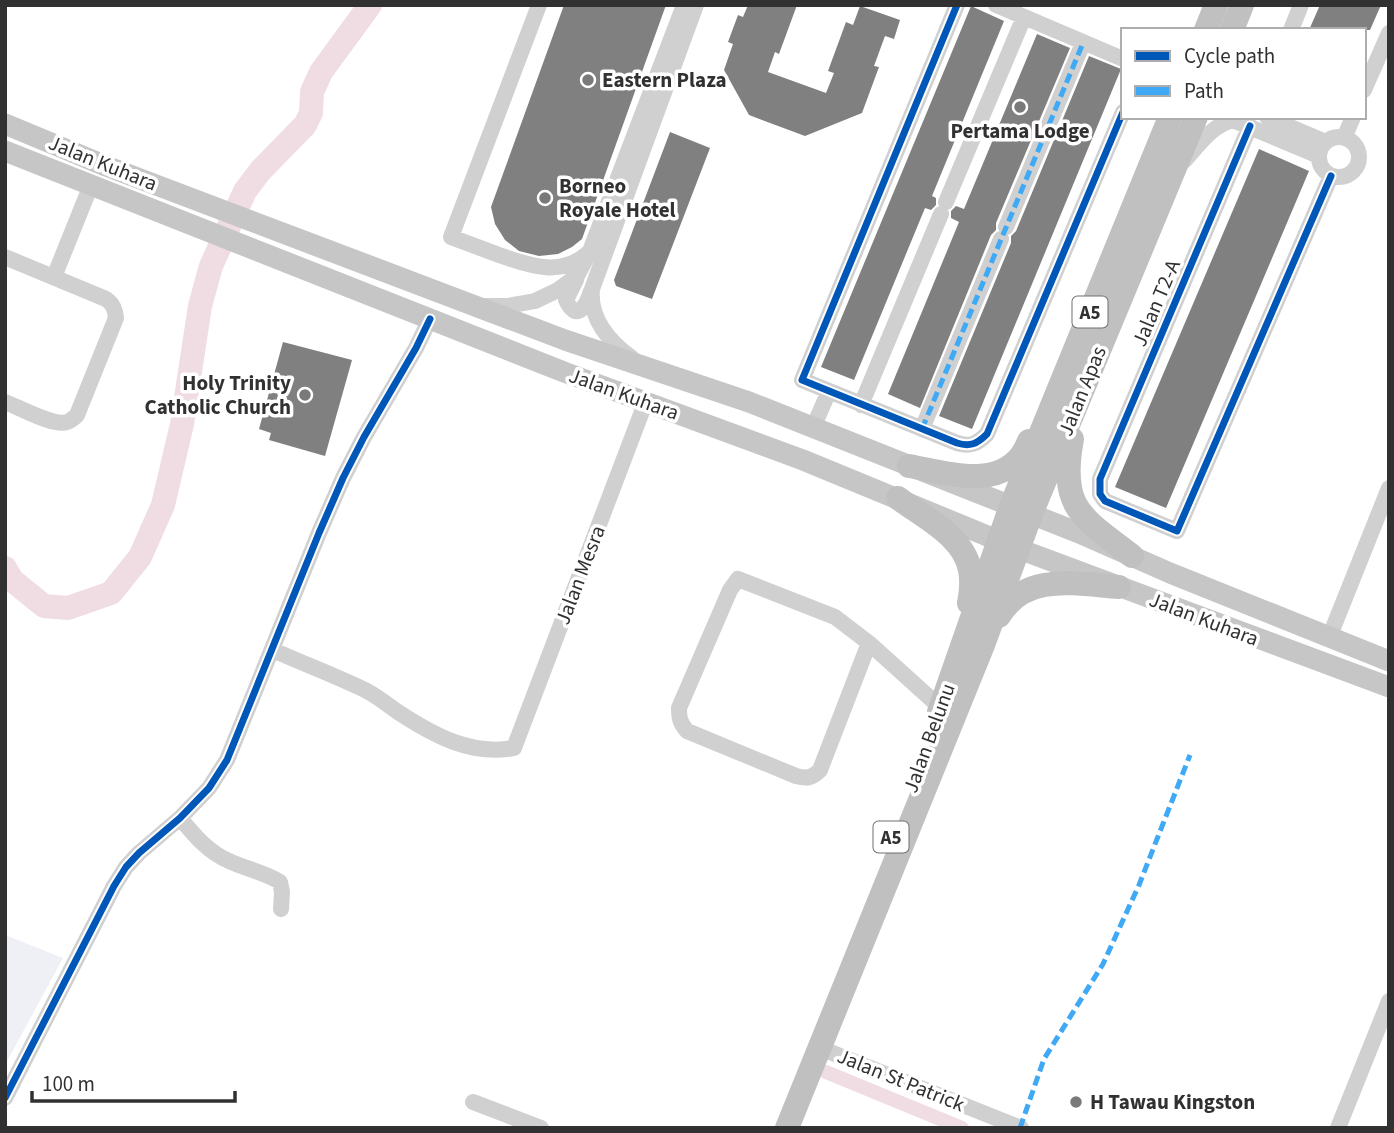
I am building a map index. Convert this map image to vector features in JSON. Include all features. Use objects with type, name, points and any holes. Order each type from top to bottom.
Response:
[{"type":"highway","points":[[1210,28],[1230,17]]},
{"type":"highway","name":"Jalan Apas","points":[[1070,392],[1169,119]]},
{"type":"highway","name":"Jalan Apas","points":[[1009,545],[1070,392],[1195,119]]},
{"type":"highway","points":[[909,466],[961,476],[994,474],[1010,466],[1021,456],[1070,392]]},
{"type":"highway","points":[[1070,392],[1068,472],[1076,506],[1086,520],[1132,556]]},
{"type":"highway","points":[[898,498],[949,535],[961,550],[970,569],[973,642]]},
{"type":"highway","name":"Jalan Belunu","points":[[787,1128],[820,1048],[1009,545]]},
{"type":"highway","points":[[973,642],[1021,592],[1043,585],[1065,583],[1119,587]]},
{"type":"highway","name":"Jalan Belunu","points":[[772,1128],[941,708],[973,642]]},
{"type":"main road","name":"Jalan Kuhara","points":[[5,124],[106,166],[565,340],[749,402],[1389,661]]},
{"type":"main road","name":"Jalan Kuhara","points":[[5,151],[564,372],[758,442],[1009,545],[1389,687]]},
{"type":"main road","points":[[309,242],[364,279],[421,302],[430,319]]},
{"type":"street","points":[[539,5],[452,237],[532,267],[567,265],[590,251]]},
{"type":"street","points":[[684,5],[590,251],[566,300],[573,310],[578,311],[587,305],[696,5]]},
{"type":"street","points":[[957,5],[802,380],[966,446],[974,444],[987,434],[1121,118]]},
{"type":"street","points":[[996,5],[1121,58]]},
{"type":"street","points":[[1292,28],[1301,5]]},
{"type":"street","points":[[861,405],[1024,18]]},
{"type":"street","points":[[1366,85],[1389,33]]},
{"type":"street","points":[[922,429],[1083,43]]},
{"type":"street","points":[[1270,119],[1322,149]]},
{"type":"street","points":[[1344,138],[1352,119]]},
{"type":"street","points":[[1173,172],[1215,128],[1233,120],[1322,149]]},
{"type":"street","name":"Jalan T2-A","points":[[1250,126],[1100,479],[1100,494],[1105,501],[1177,531],[1331,176]]},
{"type":"street","points":[[1338,137],[1344,138],[1355,145],[1358,164],[1350,174],[1331,176],[1322,168],[1322,149],[1338,137]]},
{"type":"street","points":[[54,277],[91,185]]},
{"type":"street","points":[[5,257],[106,299],[112,304],[116,318],[76,415],[69,422],[52,421],[5,402]]},
{"type":"street","points":[[476,306],[508,306],[535,301],[558,290],[577,276]]},
{"type":"street","points":[[592,289],[592,304],[600,324],[620,349],[642,365]]},
{"type":"street","points":[[5,1098],[126,867],[180,818],[208,788],[227,760],[343,478],[430,319]]},
{"type":"street","points":[[814,428],[829,391]]},
{"type":"street","name":"Jalan Mesra","points":[[273,650],[369,692],[426,730],[450,741],[499,751],[514,748],[646,401]]},
{"type":"street","points":[[1329,638],[1389,488]]},
{"type":"street","points":[[869,643],[820,769],[813,777],[805,779],[796,776],[687,731],[681,725],[679,708],[730,590],[738,579],[835,617],[869,643],[941,708]]},
{"type":"street","points":[[180,818],[200,842],[212,851],[280,882],[281,909]]},
{"type":"street","points":[[1338,1128],[1389,1001]]},
{"type":"street","name":"Jalan St Patrick","points":[[820,1048],[1021,1128]]},
{"type":"street","points":[[473,1102],[502,1121],[541,1128]]},
{"type":"shaded area","points":[[5,935],[63,958],[5,1065]]},
{"type":"building","name":"Eastern Plaza","points":[[564,5],[666,5],[582,239],[558,254],[539,256],[519,251],[505,240],[495,224],[491,207]]},
{"type":"building","points":[[748,5],[797,5],[779,54],[775,52],[768,72],[826,93],[834,73],[828,71],[846,22],[853,25],[860,6],[900,20],[894,39],[885,36],[874,66],[879,67],[862,113],[805,136],[749,115],[724,70],[733,44],[728,42],[738,15],[743,17]]},
{"type":"building","points":[[1320,5],[1381,5],[1370,30],[1310,28]]},
{"type":"building","points":[[971,6],[1004,21],[932,196],[936,198],[936,205],[931,210],[925,208],[854,380],[821,367]]},
{"type":"building","points":[[1037,34],[1070,48],[920,408],[888,394],[959,222],[951,218],[951,211],[956,206],[964,209]]},
{"type":"building","points":[[1089,56],[1121,69],[972,429],[939,416],[1011,243],[1011,236],[1016,231]]},
{"type":"building","points":[[670,132],[710,148],[652,299],[616,286],[614,280]]},
{"type":"building","points":[[1259,149],[1309,171],[1166,508],[1115,487]]},
{"type":"building","name":"Holy Trinity Catholic Church","points":[[283,342],[352,360],[325,456],[269,440],[271,433],[259,429]]},
{"type":"waterway","points":[[5,568],[12,580],[44,606],[68,608],[111,593],[140,557],[163,505],[182,424],[200,306],[211,266],[245,191],[261,170],[305,125],[311,113],[312,92],[321,72],[370,5]]},
{"type":"waterway","points":[[826,1072],[962,1128]]},
{"type":"marked path","points":[[922,429],[1083,43]]},
{"type":"marked path","points":[[1020,1128],[1044,1059],[1103,964],[1139,885],[1190,755]]},
{"type":"cycle path","points":[[957,5],[802,380],[957,443],[970,445],[987,434],[1121,117]]},
{"type":"cycle path","points":[[1250,126],[1100,479],[1100,494],[1105,501],[1177,531],[1331,176]]},
{"type":"cycle path","points":[[5,1098],[126,867],[209,788],[227,760],[343,478],[430,319]]},
{"type":"place","name":"Eastern Plaza","points":[[588,80]]},
{"type":"place","name":"Pertama Lodge","points":[[1020,107]]},
{"type":"place","name":"Borneo Royale Hotel","points":[[545,198]]},
{"type":"place","name":"Holy Trinity Catholic Church","points":[[305,395]]},
{"type":"place","name":"H Tawau Kingston","points":[[1076,1102]]}]
